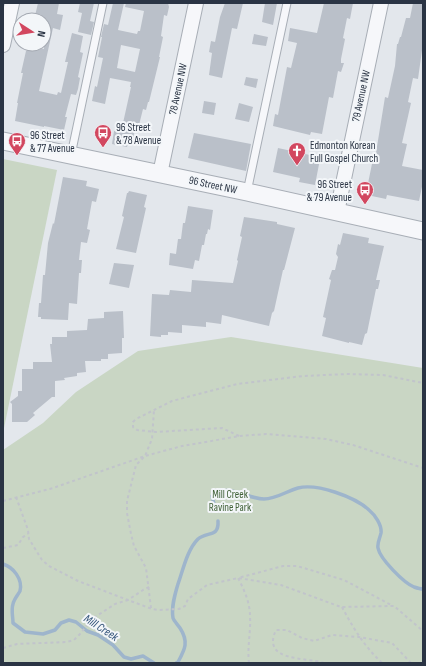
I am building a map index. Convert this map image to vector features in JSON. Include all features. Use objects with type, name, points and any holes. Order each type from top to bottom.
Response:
[{"type":"street","points":[[3,45],[12,3]]},
{"type":"street","name":"78 Avenue NW","points":[[160,174],[196,3]]},
{"type":"street","name":"79 Avenue NW","points":[[337,212],[381,3]]},
{"type":"street","name":"96 Street NW","points":[[3,141],[247,192],[423,231]]},
{"type":"lane","points":[[71,155],[103,3]]},
{"type":"lane","points":[[247,192],[288,3]]},
{"type":"path","points":[[240,436],[222,428],[152,431],[137,430],[133,427],[133,422],[136,419],[172,401],[237,384],[303,376],[348,374],[383,375],[423,383]]},
{"type":"path","points":[[152,609],[146,568],[134,546],[131,534],[127,513],[127,501],[136,465],[145,456],[152,439],[154,410]]},
{"type":"path","points":[[3,501],[53,488],[145,456],[182,446],[240,436],[266,434],[326,439],[353,445],[423,468]]},
{"type":"path","points":[[16,497],[29,539],[42,560],[49,566],[78,581],[152,609],[179,610],[185,606],[188,599],[207,585],[283,566],[297,566],[344,580],[394,606],[423,631]]},
{"type":"path","points":[[3,548],[18,545],[23,537],[28,533]]},
{"type":"path","points":[[238,578],[281,585],[341,607],[394,606]]},
{"type":"path","points":[[238,578],[248,603],[250,614],[249,663]]},
{"type":"path","points":[[3,648],[16,644],[66,642],[74,640],[92,619],[114,604],[128,600],[149,587]]},
{"type":"path","points":[[341,607],[359,637],[372,654],[382,663]]},
{"type":"path","points":[[324,663],[282,656],[274,647],[273,637],[276,630],[286,630],[302,638],[314,640],[332,635],[359,637],[392,643],[411,663]]},
{"type":"green space","points":[[3,159],[57,170],[3,433]]},
{"type":"green space","name":"Mill Creek Ravine Park","points":[[231,337],[423,368],[423,663],[3,663],[3,450],[43,423],[76,392],[138,351]]},
{"type":"building","points":[[38,3],[59,3],[57,14],[63,15],[60,30],[53,28],[52,32],[52,12],[36,12]]},
{"type":"building","points":[[80,3],[94,3],[90,21],[94,22],[91,35],[78,32],[82,13],[78,12]]},
{"type":"building","points":[[113,3],[124,3],[118,30],[137,34],[138,31],[140,31],[144,11],[125,7],[126,3],[168,3],[169,7],[167,16],[164,15],[160,57],[149,102],[146,110],[143,109],[138,129],[135,129],[132,144],[128,143],[127,147],[112,144],[114,131],[121,132],[131,82],[110,78],[105,104],[92,101],[95,86],[97,87],[103,58],[98,57],[101,37],[104,24],[108,25]],"holes":[[[121,45],[140,49],[135,72],[117,68]]]},
{"type":"building","points":[[225,3],[243,3],[237,29],[232,28],[222,78],[209,75],[212,53],[209,52],[211,41],[215,42],[220,17]]},
{"type":"building","points":[[265,3],[277,3],[273,25],[262,22]]},
{"type":"building","points":[[324,3],[353,3],[350,19],[347,18],[343,38],[345,39],[341,63],[344,63],[341,72],[338,71],[333,98],[329,97],[322,134],[311,132],[310,135],[273,126],[275,114],[278,115],[287,67],[291,68],[297,43],[288,41],[290,28],[317,33]]},
{"type":"building","points":[[413,3],[423,3],[423,43],[418,79],[413,78],[408,102],[411,103],[402,143],[407,144],[402,166],[423,170],[423,182],[419,201],[387,195],[386,199],[367,195],[366,193],[373,159],[375,159],[385,97],[388,98],[395,66],[397,44],[401,37],[406,18],[410,18]]},
{"type":"building","points":[[72,33],[83,36],[80,52],[83,53],[78,77],[80,78],[78,89],[76,95],[71,94],[65,117],[67,117],[64,130],[15,121],[23,73],[21,73],[26,52],[48,52],[39,91],[57,95],[58,92],[61,93],[68,62],[65,62]]},
{"type":"building","points":[[254,34],[268,37],[266,46],[252,44]]},
{"type":"building","points":[[246,77],[258,79],[256,88],[244,85]]},
{"type":"building","points":[[204,101],[216,103],[214,115],[202,113]]},
{"type":"building","points":[[239,103],[253,107],[249,122],[235,119]]},
{"type":"building","points":[[194,133],[251,144],[246,171],[188,158]]},
{"type":"building","name":"Edmonton Korean Full Gospel Church","points":[[278,148],[319,157],[320,159],[315,185],[299,182],[300,178],[273,172]]},
{"type":"building","points":[[63,177],[87,181],[86,186],[99,189],[96,202],[92,201],[87,229],[90,230],[87,243],[81,242],[79,260],[82,260],[81,273],[79,273],[77,304],[69,303],[68,320],[41,319],[41,317],[38,317],[39,303],[41,303],[43,275],[45,275],[48,243],[53,223],[54,224]]},
{"type":"building","points":[[129,191],[147,195],[144,207],[146,208],[136,253],[116,249],[124,217],[122,216],[127,193]]},
{"type":"building","points":[[188,206],[213,210],[210,230],[208,229],[204,245],[202,245],[199,261],[195,260],[193,269],[169,265],[170,253],[176,254],[178,239],[181,239],[183,223],[185,223]]},
{"type":"building","points":[[244,217],[277,222],[277,224],[295,228],[269,326],[222,315],[221,324],[206,322],[206,327],[182,325],[182,333],[168,332],[168,335],[161,335],[161,337],[150,336],[152,294],[169,295],[170,290],[191,292],[192,280],[233,283],[242,237],[240,236]]},
{"type":"building","points":[[343,233],[369,238],[368,243],[384,246],[376,280],[380,280],[378,289],[376,289],[367,333],[365,334],[362,345],[322,336],[326,318],[323,317],[331,280],[329,279],[332,270],[335,270],[338,257],[336,254],[338,244],[340,245]]},
{"type":"building","points":[[114,263],[134,265],[129,288],[109,284]]},
{"type":"building","points":[[123,311],[124,338],[122,338],[122,353],[108,354],[108,359],[101,359],[101,361],[85,361],[86,372],[77,373],[77,376],[64,378],[65,380],[55,381],[55,397],[52,397],[33,413],[35,415],[27,422],[12,422],[12,404],[10,402],[18,396],[18,391],[22,391],[22,369],[33,369],[33,362],[52,362],[50,344],[52,344],[52,337],[67,337],[67,331],[87,330],[88,319],[104,318],[104,312]]},
{"type":"waterway","name":"Mill Creek","points":[[214,504],[212,496],[218,492],[231,491],[268,499],[298,488],[306,487],[325,489],[355,500],[363,505],[378,520],[381,530],[378,548],[383,558],[399,576],[410,585],[423,589]]},
{"type":"waterway","name":"Mill Creek","points":[[176,663],[183,653],[185,645],[183,633],[173,618],[173,605],[177,588],[186,560],[194,544],[201,537],[217,530],[218,521]]},
{"type":"waterway","name":"Mill Creek","points":[[3,564],[14,571],[19,578],[21,587],[12,606],[13,623],[25,632],[43,634],[55,630],[61,623],[69,620],[76,622],[87,631],[98,635],[113,645],[124,657],[131,659],[143,656],[154,663]]},
{"type":"place","name":"96 Street & 78 Avenue","points":[[103,148]]},
{"type":"place","name":"96 Street & 77 Avenue","points":[[17,156]]},
{"type":"place","name":"Edmonton Korean Full Gospel Church","points":[[297,166]]},
{"type":"place","name":"96 Street & 79 Avenue","points":[[365,205]]}]
